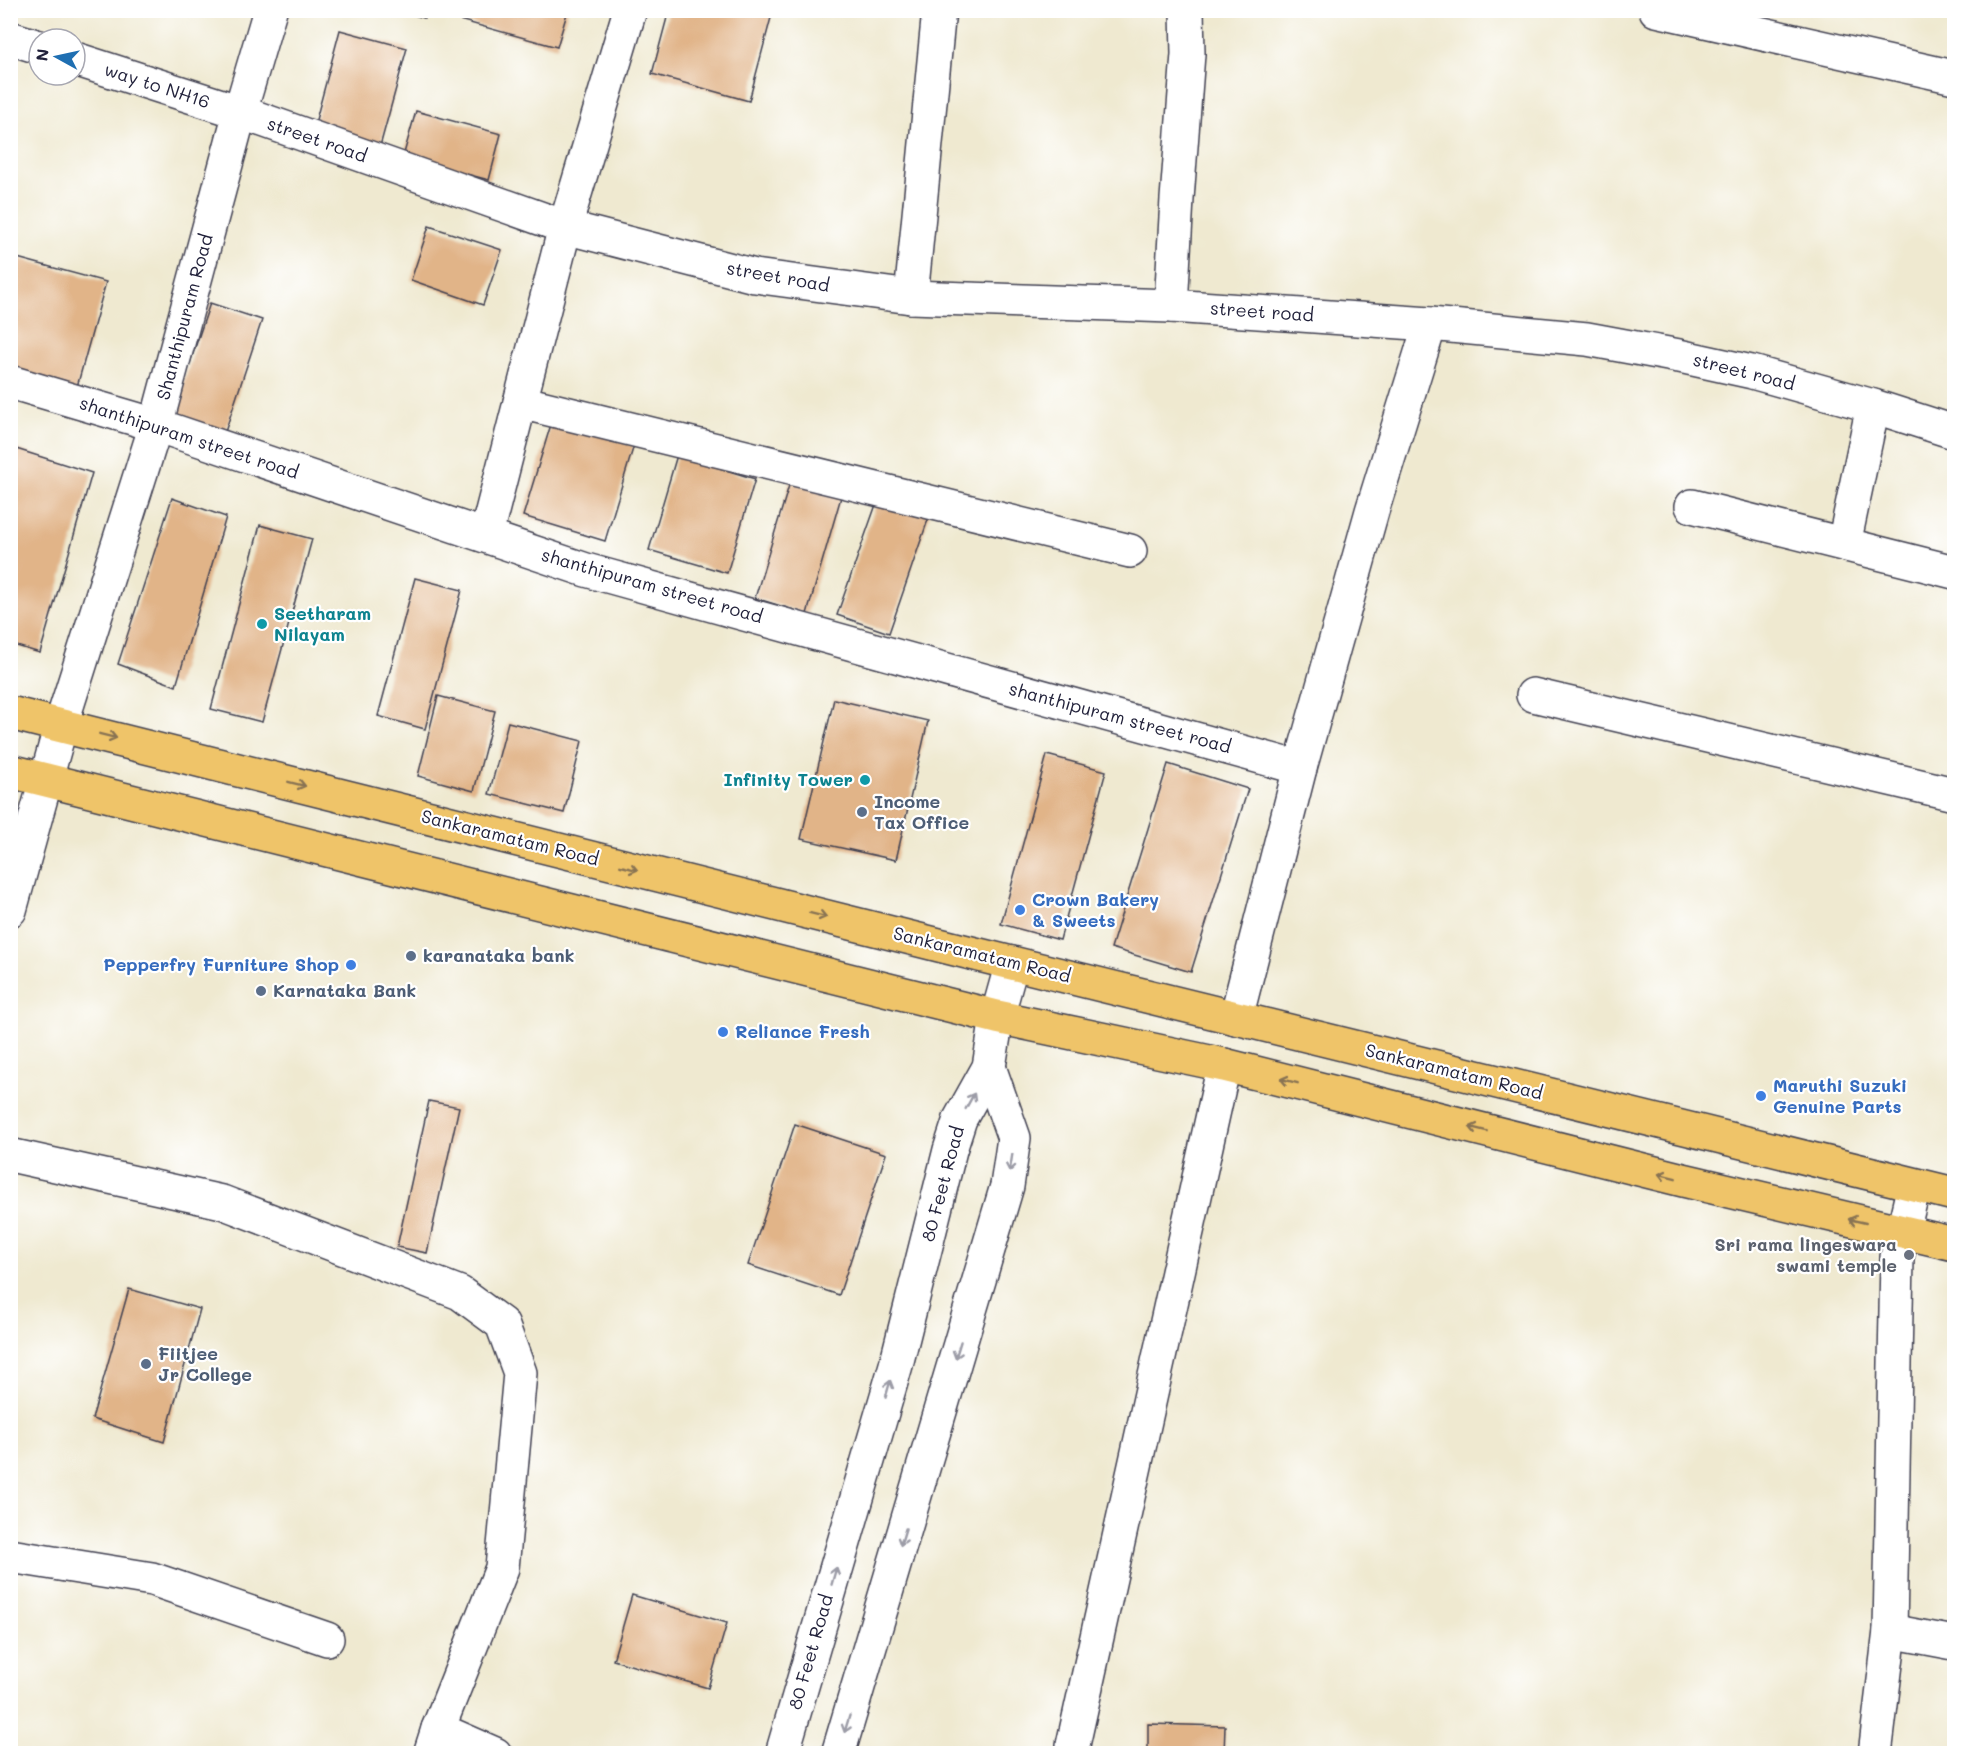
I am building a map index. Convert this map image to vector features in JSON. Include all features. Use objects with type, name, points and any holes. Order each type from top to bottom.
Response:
[{"type":"main road","name":"Sankaramatam Road","points":[[10,713],[1012,963],[1954,1194]]},
{"type":"main road","points":[[10,771],[997,1017],[1224,1065],[1683,1180],[1954,1244]]},
{"type":"street","name":"Shanthipuram Road","points":[[10,910],[61,725],[156,424],[240,112],[270,10]]},
{"type":"street","points":[[486,535],[565,227],[630,10]]},
{"type":"street","points":[[911,297],[939,10]]},
{"type":"street","points":[[1171,306],[1188,54],[1187,10]]},
{"type":"street","points":[[1656,10],[1954,77]]},
{"type":"street","points":[[10,38],[27,43]]},
{"type":"street","name":"way to NH16","points":[[87,63],[240,112]]},
{"type":"street","name":"street road","points":[[240,112],[565,227],[755,276],[911,297],[1171,306],[1430,324],[1599,341],[1752,372],[1873,406],[1954,432]]},
{"type":"street","points":[[1236,1018],[1300,768],[1372,511],[1430,324]]},
{"type":"street","name":"shanthipuram street road","points":[[10,382],[156,424],[586,570],[1300,768]]},
{"type":"street","points":[[520,402],[1130,551]]},
{"type":"street","points":[[1844,544],[1873,406]]},
{"type":"street","points":[[1692,506],[1954,572]]},
{"type":"street","points":[[1533,695],[1954,794]]},
{"type":"street","points":[[838,1754],[1007,1186],[1014,1138],[989,1067],[997,1017],[1012,963]]},
{"type":"street","points":[[1073,1754],[1072,1745],[1224,1065]]},
{"type":"street","name":"80 Feet Road","points":[[782,1754],[896,1365],[950,1150],[960,1119],[989,1067]]},
{"type":"street","points":[[10,1155],[222,1202],[460,1293],[502,1324],[520,1373],[502,1568],[434,1741],[495,1754]]},
{"type":"street","points":[[1875,1754],[1890,1631],[1897,1257],[1914,1185]]},
{"type":"street","points":[[10,1556],[152,1580],[327,1640]]},
{"type":"street","points":[[1890,1631],[1954,1643]]},
{"type":"building","points":[[398,10],[426,10],[424,18]]},
{"type":"building","points":[[454,10],[568,10],[557,47],[452,18]]},
{"type":"building","points":[[669,10],[773,10],[749,101],[652,74]]},
{"type":"building","points":[[340,30],[407,48],[379,150],[313,131]]},
{"type":"building","points":[[416,111],[501,134],[489,180],[403,157]]},
{"type":"building","points":[[429,226],[502,250],[483,305],[411,280]]},
{"type":"building","points":[[10,256],[106,282],[75,394],[10,376]]},
{"type":"building","points":[[210,303],[262,320],[225,432],[173,414]]},
{"type":"building","points":[[552,421],[634,445],[605,541],[523,516]]},
{"type":"building","points":[[10,447],[92,473],[40,653],[10,644]]},
{"type":"building","points":[[677,455],[755,479],[727,573],[649,550]]},
{"type":"building","points":[[790,482],[841,497],[807,614],[755,598]]},
{"type":"building","points":[[879,496],[930,514],[889,633],[837,615]]},
{"type":"building","points":[[172,498],[226,517],[176,686],[118,664]]},
{"type":"building","name":"Seetharam Nilayam","points":[[260,525],[312,539],[262,722],[211,709]]},
{"type":"building","points":[[415,578],[462,590],[425,729],[378,716]]},
{"type":"building","points":[[438,696],[495,711],[474,791],[418,776]]},
{"type":"building","name":"Infinity Tower","points":[[834,699],[928,721],[896,860],[801,839]]},
{"type":"building","points":[[508,722],[582,741],[564,813],[489,794]]},
{"type":"building","points":[[1047,755],[1106,771],[1060,940],[1001,924]]},
{"type":"building","points":[[1168,764],[1248,789],[1191,972],[1111,948]]},
{"type":"building","points":[[429,1101],[459,1107],[427,1253],[397,1247]]},
{"type":"building","points":[[795,1124],[886,1154],[839,1295],[748,1265]]},
{"type":"building","name":"Fiitjee Jr College","points":[[129,1289],[200,1309],[164,1442],[92,1419]]},
{"type":"building","points":[[632,1595],[727,1623],[708,1688],[613,1660]]},
{"type":"building","points":[[1148,1724],[1225,1726],[1224,1754],[1148,1754]]},
{"type":"place","name":"Seetharam Nilayam","points":[[262,624]]},
{"type":"place","name":"Infinity Tower","points":[[865,780]]},
{"type":"place","name":"Income Tax Office","points":[[862,812]]},
{"type":"place","name":"Crown Bakery & Sweets","points":[[1020,910]]},
{"type":"place","name":"karanataka bank","points":[[411,956]]},
{"type":"place","name":"Pepperfry Furniture Shop","points":[[351,965]]},
{"type":"place","name":"Karnataka Bank","points":[[261,991]]},
{"type":"place","name":"Reliance Fresh","points":[[723,1032]]},
{"type":"place","name":"Maruthi Suzuki Genuine Parts","points":[[1761,1096]]},
{"type":"place","name":"Sri rama lingeswara swami temple","points":[[1909,1255]]},
{"type":"place","name":"Fiitjee Jr College","points":[[146,1364]]}]
